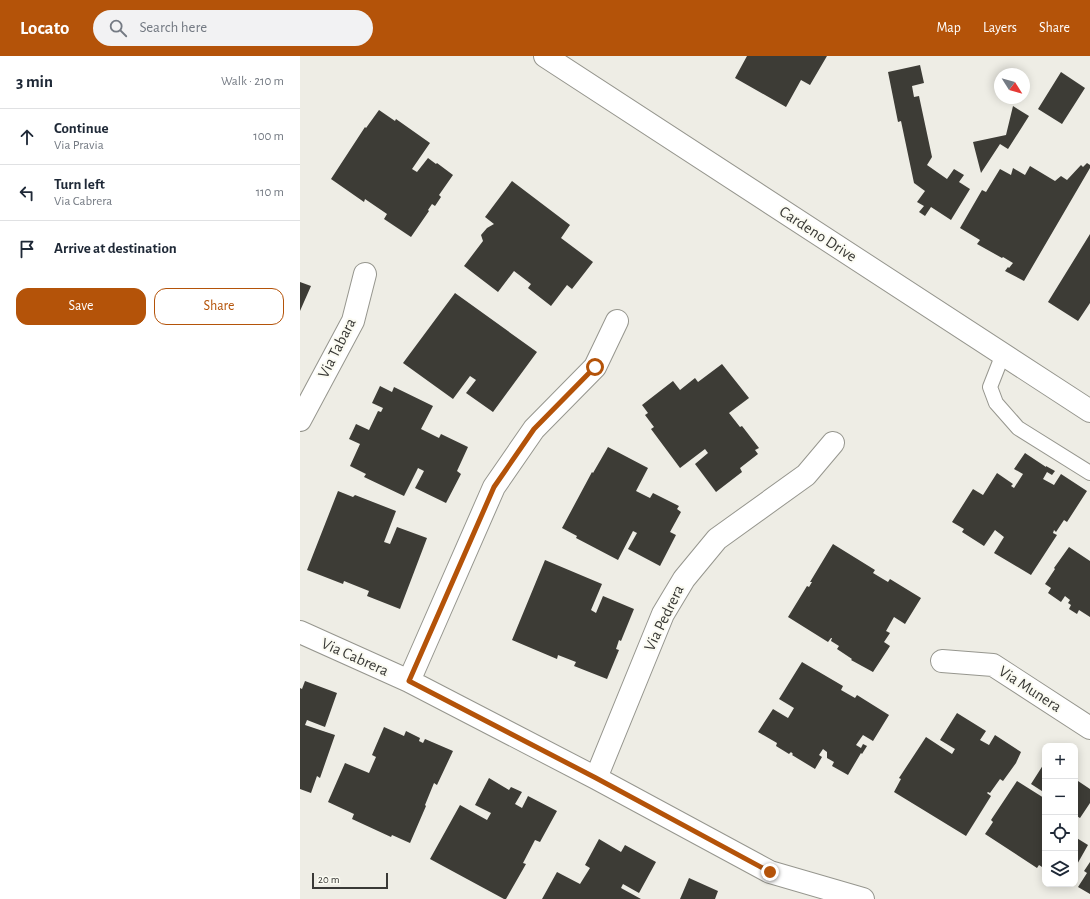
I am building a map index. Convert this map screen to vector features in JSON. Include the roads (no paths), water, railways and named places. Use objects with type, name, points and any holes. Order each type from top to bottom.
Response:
[{"type":"street","name":"Cardeno Drive","points":[[545,56],[1090,411]]},
{"type":"street","name":"Via Tabara","points":[[300,420],[353,321],[365,274]]},
{"type":"street","points":[[409,681],[494,487],[534,429],[595,367],[617,321]]},
{"type":"street","name":"Via Pedrera","points":[[596,778],[663,614],[684,579],[717,539],[806,475],[832,443]]},
{"type":"street","name":"Via Cabrera","points":[[300,632],[409,681],[596,778],[770,872],[863,899]]},
{"type":"street","name":"Via Munera","points":[[942,661],[993,665],[1090,728]]},
{"type":"lane","points":[[1003,354],[990,387],[996,403],[1018,428],[1090,473]]}]
